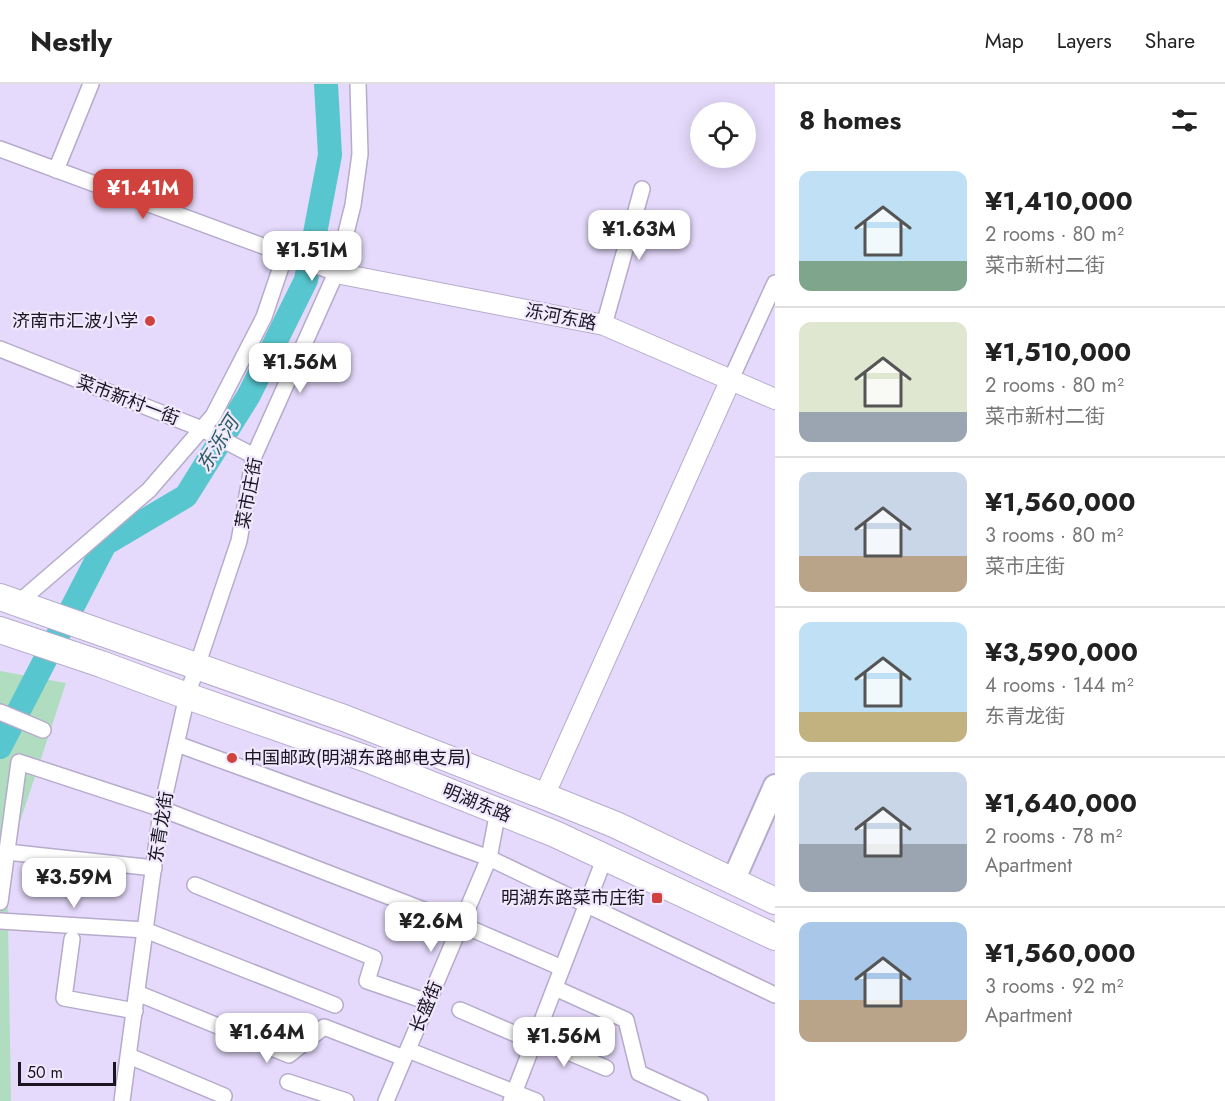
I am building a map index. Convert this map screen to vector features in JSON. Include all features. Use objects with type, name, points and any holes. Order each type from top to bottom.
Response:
[{"type":"main road","name":"明湖东路","points":[[12,601],[344,718],[544,796],[616,825],[775,901]]},
{"type":"main road","name":"明湖东路","points":[[3,631],[367,759],[555,834],[775,937]]},
{"type":"main road","points":[[733,881],[775,786]]},
{"type":"street","points":[[56,170],[91,84]]},
{"type":"street","name":"菜市庄街","points":[[188,696],[239,541],[248,453],[336,273],[353,205],[360,154],[358,84]]},
{"type":"street","points":[[0,149],[336,273]]},
{"type":"street","points":[[604,325],[642,189]]},
{"type":"street","points":[[12,601],[149,490],[206,430],[264,317],[291,257]]},
{"type":"street","name":"泺河东路","points":[[336,273],[604,325],[775,399]]},
{"type":"street","points":[[544,796],[775,283]]},
{"type":"street","name":"菜市新村一街","points":[[0,349],[206,430],[248,453]]},
{"type":"street","name":"东青龙街","points":[[123,1101],[162,809],[188,696]]},
{"type":"street","points":[[0,712],[43,730]]},
{"type":"street","points":[[177,744],[489,858],[775,995]]},
{"type":"street","points":[[0,902],[19,762],[162,809],[460,924],[562,968]]},
{"type":"street","name":"长盛街","points":[[386,1101],[489,858],[498,811]]},
{"type":"street","points":[[7,852],[154,868]]},
{"type":"street","points":[[513,1097],[605,857]]},
{"type":"street","points":[[195,885],[374,958],[367,981],[428,1002]]},
{"type":"street","points":[[0,921],[145,930],[335,1005]]},
{"type":"street","points":[[72,939],[64,998],[135,1011]]},
{"type":"street","points":[[555,988],[626,1020],[639,1073],[700,1101]]},
{"type":"street","points":[[137,993],[289,1055],[324,1027],[406,1054],[513,1097],[536,1101]]},
{"type":"street","points":[[460,1010],[606,1068]]},
{"type":"street","points":[[129,1056],[224,1096]]},
{"type":"street","points":[[288,1082],[346,1101]]},
{"type":"green space","points":[[0,671],[66,683],[7,861],[11,1101],[0,1101]]},
{"type":"waterway","name":"东泺河","points":[[0,747],[105,544],[186,496],[249,395],[306,280],[330,155],[326,84]]},
{"type":"place","name":"济南市汇波小学","points":[[150,321]]},
{"type":"place","name":"中国邮政(明湖东路邮电支局)","points":[[232,758]]},
{"type":"place","name":"明湖东路菜市庄街","points":[[657,898]]}]
